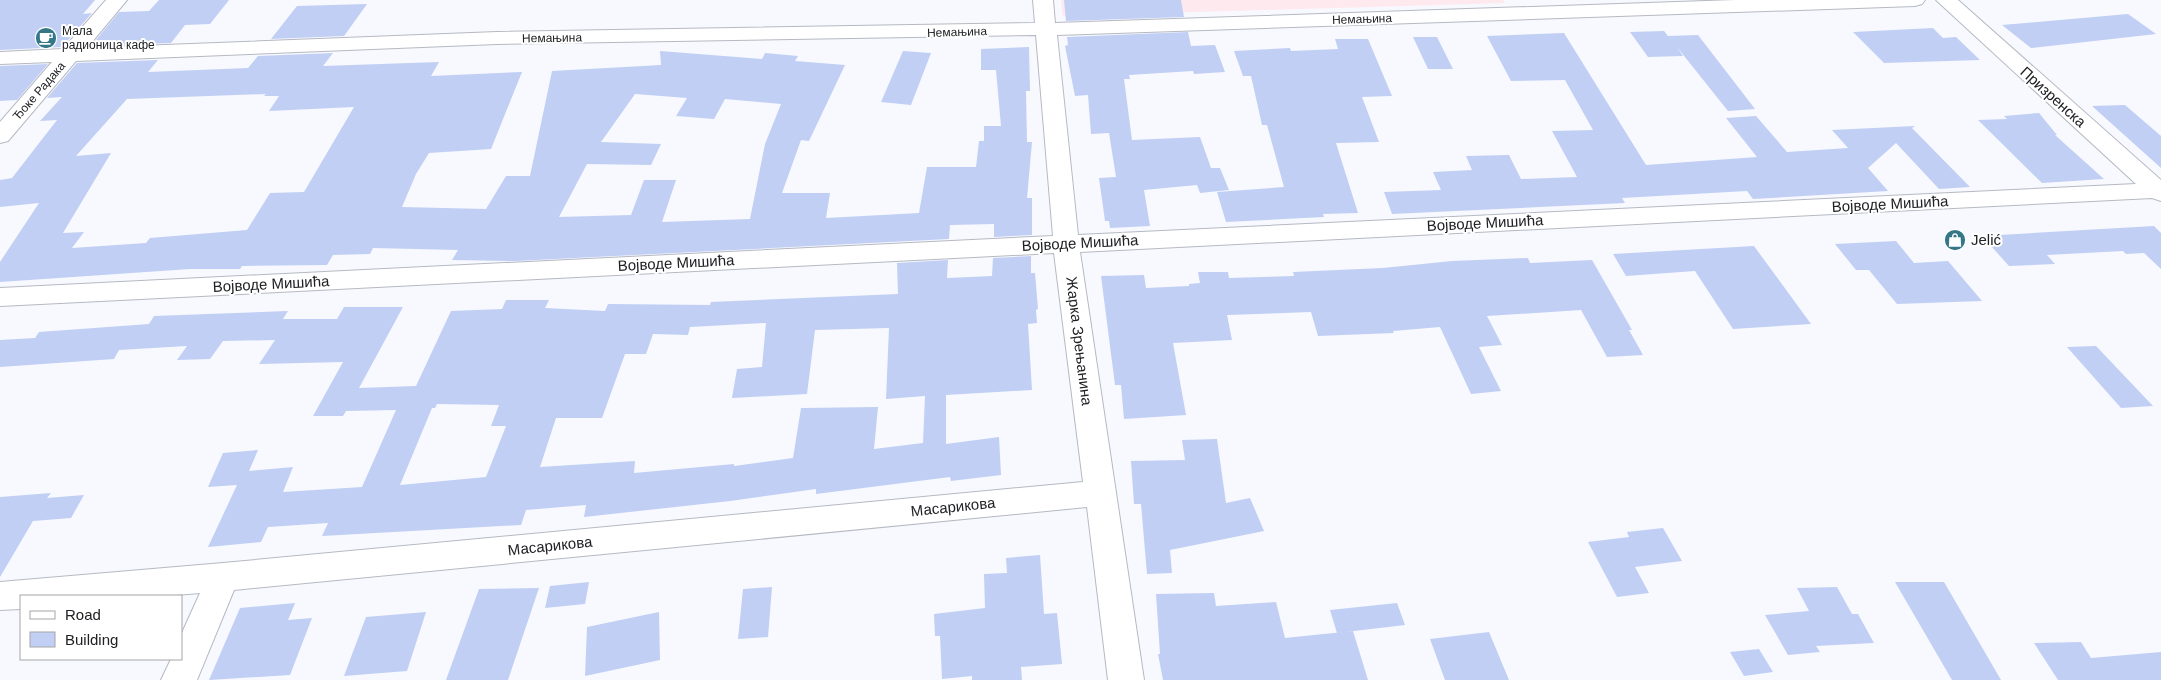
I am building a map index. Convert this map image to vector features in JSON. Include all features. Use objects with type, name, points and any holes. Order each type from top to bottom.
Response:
[{"type":"street","name":"Ђоке Радака","points":[[0,136],[117,0]]},
{"type":"street","name":"Жарка Зрењанина","points":[[1043,0],[1066,244],[1126,680]]},
{"type":"street","name":"Немањина","points":[[0,58],[497,38],[1047,29],[1914,0]]},
{"type":"street","name":"Призренска","points":[[1946,0],[2160,192]]},
{"type":"street","name":"Војводе Мишића","points":[[0,297],[2160,192]]},
{"type":"street","name":"Масарикова","points":[[0,596],[224,577],[1099,493]]},
{"type":"street","points":[[179,680],[224,577]]},
{"type":"shaded area","points":[[1061,0],[1503,0],[1505,3],[1063,16]]},
{"type":"building","points":[[0,0],[95,0],[83,14],[92,13],[62,47],[0,50]]},
{"type":"building","points":[[159,0],[229,0],[210,24],[185,25],[171,43],[91,46],[119,12],[149,11]]},
{"type":"building","points":[[1064,0],[1181,0],[1184,17],[1066,21]]},
{"type":"building","points":[[367,4],[344,36],[271,39],[297,6]]},
{"type":"building","points":[[2128,14],[2156,34],[2031,48],[2002,25]]},
{"type":"building","points":[[1933,28],[1943,38],[1956,37],[1980,60],[1884,63],[1853,32]]},
{"type":"building","points":[[1664,31],[1668,36],[1698,35],[1755,109],[1728,111],[1677,47],[1683,56],[1648,57],[1630,32]]},
{"type":"building","points":[[1188,32],[1191,46],[1215,45],[1225,72],[1194,74],[1193,71],[1129,75],[1130,79],[1124,79],[1132,140],[1200,137],[1211,168],[1220,168],[1229,190],[1200,193],[1197,185],[1144,190],[1150,226],[1110,228],[1109,221],[1105,221],[1099,178],[1116,177],[1109,133],[1091,134],[1088,95],[1075,96],[1065,46],[1068,45],[1067,37]]},
{"type":"building","points":[[1564,33],[1646,165],[1757,157],[1726,118],[1756,116],[1787,152],[1848,148],[1832,130],[1915,126],[1912,128],[1970,187],[1939,189],[1896,143],[1868,168],[1888,191],[1753,199],[1747,191],[1622,198],[1625,203],[1392,214],[1384,192],[1441,190],[1433,172],[1472,170],[1466,156],[1509,155],[1521,179],[1577,177],[1552,131],[1593,130],[1565,80],[1511,81],[1487,36]]},
{"type":"building","points":[[1413,37],[1437,37],[1453,69],[1428,69]]},
{"type":"building","points":[[1335,39],[1368,39],[1392,96],[1362,97],[1379,142],[1336,143],[1358,213],[1323,214],[1324,217],[1226,222],[1217,192],[1284,187],[1267,125],[1262,125],[1251,76],[1243,76],[1234,51],[1290,48],[1291,51],[1338,49]]},
{"type":"building","points":[[1029,47],[1030,91],[1026,91],[1027,142],[1032,142],[1027,198],[1032,198],[1032,235],[994,237],[994,224],[950,225],[949,239],[516,261],[452,260],[458,250],[373,248],[370,254],[333,255],[327,265],[242,266],[240,269],[190,269],[0,282],[0,262],[39,203],[0,207],[0,180],[12,178],[57,120],[40,121],[62,97],[47,98],[77,63],[158,60],[148,72],[248,68],[258,56],[333,53],[323,66],[439,62],[431,76],[522,72],[491,149],[429,153],[416,174],[402,207],[486,209],[506,176],[530,176],[552,71],[661,65],[660,51],[762,59],[765,53],[798,56],[795,61],[845,65],[809,141],[801,140],[782,193],[830,193],[826,218],[919,213],[927,167],[976,167],[979,141],[984,141],[984,126],[1001,126],[996,70],[981,70],[981,49]],"holes":[[[266,94],[264,96],[279,96],[269,111],[354,107],[304,192],[270,193],[247,230],[150,238],[146,243],[72,248],[84,232],[63,233],[111,153],[76,156],[127,99]],[[635,94],[687,98],[676,116],[714,119],[725,99],[781,104],[765,144],[750,219],[662,222],[676,180],[644,180],[631,215],[559,217],[587,164],[651,165],[661,144],[601,142]]]},
{"type":"building","points":[[903,51],[931,53],[911,105],[881,102]]},
{"type":"building","points":[[48,64],[17,100],[0,101],[0,66]]},
{"type":"building","points":[[2125,105],[2161,136],[2161,168],[2092,106]]},
{"type":"building","points":[[2039,113],[2057,135],[2055,135],[2104,179],[2042,183],[1978,120],[2007,119],[2004,116]]},
{"type":"building","points":[[2154,226],[2161,233],[2161,269],[2144,253],[2126,254],[2123,251],[2047,255],[2055,264],[2009,266],[1982,236]]},
{"type":"building","points":[[1896,241],[1914,263],[1948,261],[1982,301],[1897,304],[1869,270],[1856,270],[1835,244]]},
{"type":"building","points":[[1754,246],[1811,324],[1733,329],[1695,271],[1626,276],[1613,254]]},
{"type":"building","points":[[1031,256],[1031,273],[1035,273],[1038,309],[1036,310],[1037,323],[1028,324],[1032,390],[946,395],[946,444],[999,437],[1001,475],[951,481],[950,477],[816,494],[816,489],[730,501],[584,517],[586,505],[526,510],[521,525],[322,536],[328,523],[268,527],[261,542],[208,547],[237,485],[208,487],[223,453],[258,450],[249,471],[293,467],[283,492],[362,487],[396,410],[346,411],[343,416],[313,416],[343,362],[259,364],[275,340],[223,341],[210,359],[177,360],[187,346],[119,350],[114,359],[0,367],[0,340],[35,338],[39,332],[149,324],[154,316],[288,311],[283,319],[337,319],[344,307],[403,307],[359,388],[416,386],[451,311],[502,309],[506,300],[549,300],[545,308],[605,311],[608,304],[710,305],[711,302],[898,294],[897,263],[948,260],[947,278],[992,276],[993,258]],"holes":[[[766,323],[762,367],[737,369],[732,398],[807,394],[815,330],[889,328],[886,399],[925,396],[923,443],[874,449],[878,407],[801,408],[793,458],[734,466],[734,464],[634,473],[635,461],[540,467],[556,418],[602,418],[625,354],[646,354],[653,334],[688,335],[690,327]],[[437,404],[499,405],[491,426],[506,426],[486,477],[400,485],[432,408],[435,408]]]},
{"type":"building","points":[[1528,258],[1530,263],[1592,260],[1632,330],[1629,330],[1643,355],[1607,357],[1581,310],[1487,316],[1502,345],[1479,347],[1501,391],[1471,394],[1440,327],[1393,331],[1394,333],[1318,336],[1311,312],[1227,315],[1232,340],[1173,343],[1186,415],[1124,419],[1121,385],[1115,385],[1101,276],[1144,275],[1146,288],[1189,286],[1189,284],[1200,283],[1198,272],[1228,272],[1229,278],[1294,276],[1293,272],[1383,268],[1452,261]]},
{"type":"building","points":[[2096,346],[2153,406],[2121,408],[2067,347]]},
{"type":"building","points":[[1217,439],[1226,503],[1250,498],[1264,531],[1170,550],[1172,573],[1147,574],[1141,504],[1134,504],[1131,461],[1185,460],[1182,440]]},
{"type":"building","points":[[51,493],[47,498],[84,495],[71,518],[33,521],[0,577],[0,497]]},
{"type":"building","points":[[1663,528],[1682,561],[1635,567],[1649,593],[1617,597],[1588,542],[1629,537],[1627,532]]},
{"type":"building","points":[[1040,555],[1044,614],[1057,613],[1062,664],[1021,667],[1022,680],[972,680],[972,676],[942,679],[940,636],[935,636],[934,614],[985,608],[984,574],[1007,573],[1006,558]]},
{"type":"building","points":[[589,582],[585,604],[545,608],[550,586]]},
{"type":"building","points":[[1895,582],[1944,582],[2001,680],[1952,680]]},
{"type":"building","points":[[772,587],[768,637],[738,639],[743,589]]},
{"type":"building","points":[[1837,587],[1852,614],[1858,614],[1874,643],[1816,646],[1820,652],[1788,655],[1765,615],[1809,611],[1797,588]]},
{"type":"building","points":[[539,588],[508,680],[446,680],[479,589]]},
{"type":"building","points":[[1214,593],[1216,606],[1276,602],[1285,638],[1353,631],[1368,680],[1163,680],[1158,654],[1160,654],[1156,594]]},
{"type":"building","points":[[295,603],[288,620],[312,618],[290,675],[209,680],[240,608]]},
{"type":"building","points":[[1397,603],[1405,625],[1337,633],[1330,610]]},
{"type":"building","points":[[426,612],[407,671],[344,676],[366,617]]},
{"type":"building","points":[[659,612],[660,660],[585,676],[587,627]]},
{"type":"building","points":[[1489,632],[1509,680],[1445,680],[1430,639]]},
{"type":"building","points":[[2081,642],[2091,658],[2161,652],[2161,680],[2058,680],[2034,643]]},
{"type":"building","points":[[1759,649],[1773,672],[1744,676],[1730,652]]},
{"type":"place","name":"Мала радионица кафе","points":[[46,38]]},
{"type":"place","name":"Jelić","points":[[1955,240]]}]
